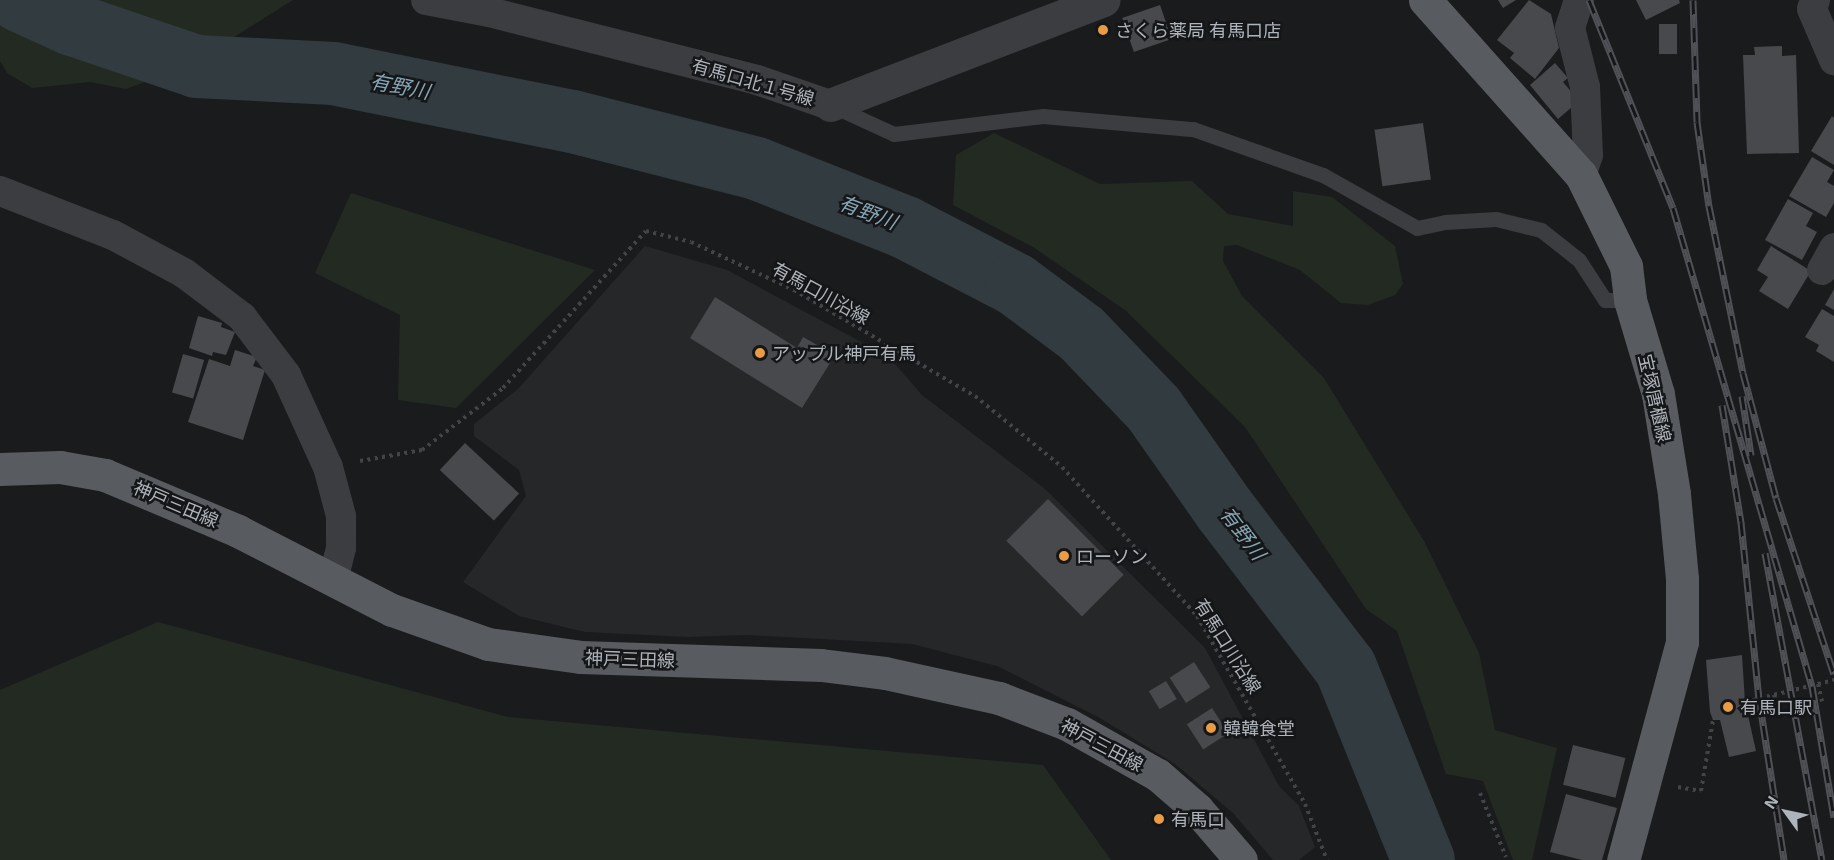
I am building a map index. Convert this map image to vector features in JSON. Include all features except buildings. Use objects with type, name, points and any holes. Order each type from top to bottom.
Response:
[{"type":"main road","name":"宝塚唐櫃線","points":[[1425,0],[1581,175],[1626,266],[1630,300],[1658,394],[1674,494],[1682,579],[1682,642],[1623,860]]},
{"type":"main road","name":"神戸三田線","points":[[0,469],[60,467],[105,475],[184,506],[392,610],[488,644],[580,657],[821,665],[885,672],[999,698],[1067,724],[1158,776],[1197,809],[1241,860]]},
{"type":"street","name":"有馬口北１号線","points":[[426,0],[700,66],[830,105],[1104,0]]},
{"type":"street","points":[[1579,0],[1570,28],[1585,87],[1588,155],[1581,175]]},
{"type":"street","points":[[1815,0],[1812,9],[1834,60]]},
{"type":"street","points":[[0,191],[113,235],[184,273],[242,317],[286,375],[328,467],[341,516],[341,548],[333,580]]},
{"type":"lane","points":[[830,105],[894,134],[1043,116],[1193,129],[1323,174],[1417,228],[1445,222],[1496,219],[1541,230],[1579,260],[1605,300],[1630,300]]},
{"type":"path","name":"有馬口川沿線","points":[[328,467],[422,450],[503,388],[646,231],[691,242],[794,290],[975,396],[1062,467],[1197,616],[1305,804],[1327,860]]},
{"type":"path","points":[[1745,702],[1834,680]]},
{"type":"path","points":[[1818,684],[1822,702]]},
{"type":"path","points":[[1774,695],[1776,708]]},
{"type":"path","points":[[1645,782],[1701,791],[1713,720]]},
{"type":"path","points":[[1480,793],[1505,859]]},
{"type":"shaded area","points":[[0,0],[10,0],[22,10],[100,42],[148,81],[126,89],[90,82],[32,88],[7,73],[0,61]]},
{"type":"shaded area","points":[[46,0],[293,0],[231,39],[96,24]]},
{"type":"shaded area","points":[[994,133],[1100,184],[1192,181],[1228,214],[1293,226],[1293,191],[1332,197],[1395,246],[1403,284],[1395,295],[1368,305],[1341,303],[1300,270],[1237,245],[1224,246],[1223,261],[1242,296],[1324,378],[1424,541],[1479,653],[1495,730],[1557,748],[1532,860],[1513,860],[1483,781],[1446,774],[1397,631],[1366,609],[1245,427],[1125,310],[1033,247],[953,205],[956,155]]},
{"type":"shaded area","points":[[351,193],[595,270],[456,408],[398,400],[400,315],[315,273]]},
{"type":"shaded area","points":[[645,246],[727,270],[889,357],[922,395],[1044,488],[1205,648],[1279,786],[1299,806],[1315,847],[1299,860],[1273,860],[1233,813],[1175,764],[1100,718],[997,666],[912,644],[746,635],[689,637],[585,632],[519,616],[463,582],[526,496],[519,470],[474,436],[474,424],[518,389]]},
{"type":"shaded area","points":[[158,622],[508,717],[1043,765],[1111,860],[0,860],[0,690]]},
{"type":"waterway","name":"有野川","points":[[19,0],[72,24],[196,66],[333,73],[572,121],[756,168],[905,227],[1015,284],[1081,333],[1153,408],[1224,509],[1345,667],[1423,860]]},
{"type":"railway","points":[[1589,0],[1673,208],[1812,686],[1834,817]]},
{"type":"railway","points":[[1693,0],[1697,122],[1709,206],[1743,373],[1776,498],[1834,674]]},
{"type":"railway","points":[[1742,396],[1751,455]]},
{"type":"railway","points":[[1722,405],[1741,522],[1759,698],[1784,860]]},
{"type":"railway","points":[[1765,553],[1822,860]]},
{"type":"place","name":"さくら薬局 有馬口店","points":[[1103,30]]},
{"type":"place","name":"アップル神戸有馬","points":[[760,353]]},
{"type":"place","name":"ローソン","points":[[1064,556]]},
{"type":"place","name":"有馬口駅","points":[[1728,707]]},
{"type":"place","name":"韓韓食堂","points":[[1211,728]]},
{"type":"place","name":"有馬口","points":[[1159,819]]}]
